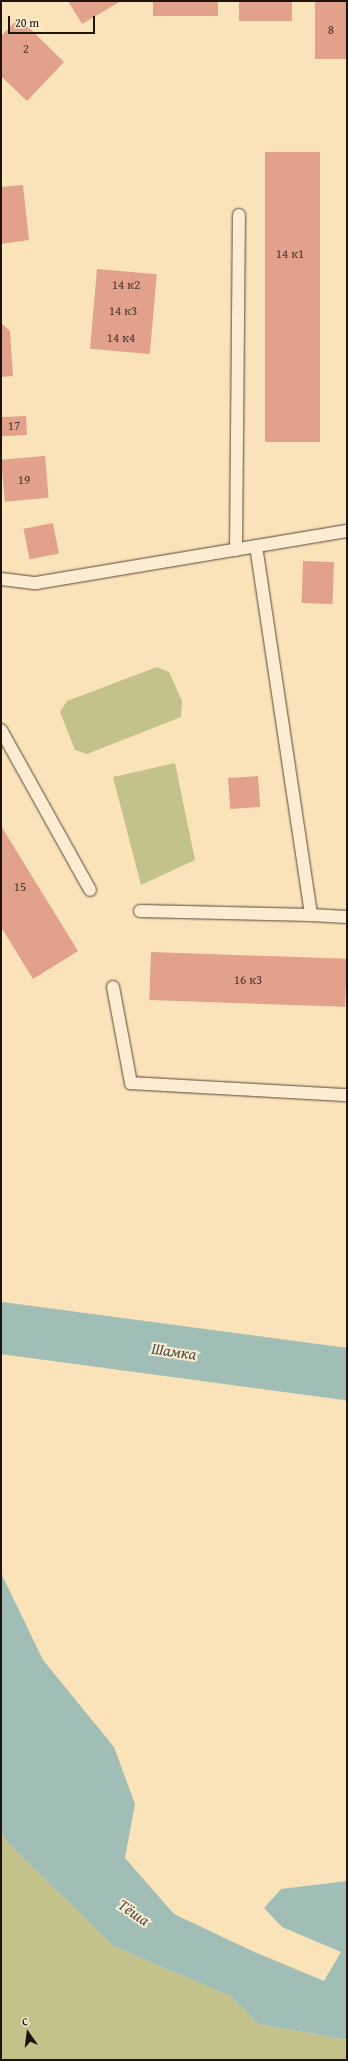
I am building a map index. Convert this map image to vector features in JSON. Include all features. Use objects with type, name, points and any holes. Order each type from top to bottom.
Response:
[{"type":"lane","points":[[236,550],[239,215]]},
{"type":"lane","points":[[1,579],[36,583],[347,531]]},
{"type":"lane","points":[[256,546],[311,915]]},
{"type":"lane","points":[[1,730],[90,890]]},
{"type":"lane","points":[[140,911],[347,917]]},
{"type":"lane","points":[[113,986],[131,1083],[347,1095]]},
{"type":"shaded area","points":[[157,667],[169,672],[182,701],[181,717],[87,754],[75,750],[60,712],[67,701]]},
{"type":"shaded area","points":[[175,763],[195,860],[141,885],[113,777]]},
{"type":"shaded area","points":[[1,1832],[7,1842],[113,1946],[230,1996],[258,2024],[347,2040],[347,2060],[1,2060]]},
{"type":"water","name":"Тёша","points":[[1,1573],[43,1660],[114,1747],[135,1804],[125,1858],[174,1914],[250,1950],[324,1981],[341,1952],[282,1927],[264,1908],[281,1889],[347,1881],[347,2040],[258,2024],[230,1996],[113,1946],[7,1842],[1,1832]]},
{"type":"building","points":[[68,1],[121,1],[82,24]]},
{"type":"building","points":[[153,1],[218,1],[218,16],[153,16]]},
{"type":"building","points":[[239,1],[292,1],[292,21],[239,21]]},
{"type":"building","points":[[315,1],[347,1],[347,59],[315,59]]},
{"type":"building","points":[[19,18],[64,62],[27,101],[1,76],[1,36]]},
{"type":"building","points":[[265,152],[320,152],[320,442],[265,442]]},
{"type":"building","points":[[23,185],[29,240],[1,244],[1,187]]},
{"type":"building","points":[[97,269],[157,274],[150,354],[90,349]]},
{"type":"building","points":[[1,323],[10,331],[13,376],[1,377]]},
{"type":"building","points":[[26,416],[27,435],[2,436],[1,417]]},
{"type":"building","points":[[45,456],[49,498],[5,502],[1,460]]},
{"type":"building","points":[[53,523],[59,553],[29,559],[24,529]]},
{"type":"building","points":[[303,561],[334,562],[333,604],[302,603]]},
{"type":"building","points":[[258,776],[260,807],[230,809],[228,778]]},
{"type":"building","points":[[1,826],[78,951],[33,979],[1,927]]},
{"type":"building","points":[[151,952],[347,959],[345,1007],[149,1000]]},
{"type":"waterway","name":"Шамка","points":[[1,1328],[347,1374]]}]
